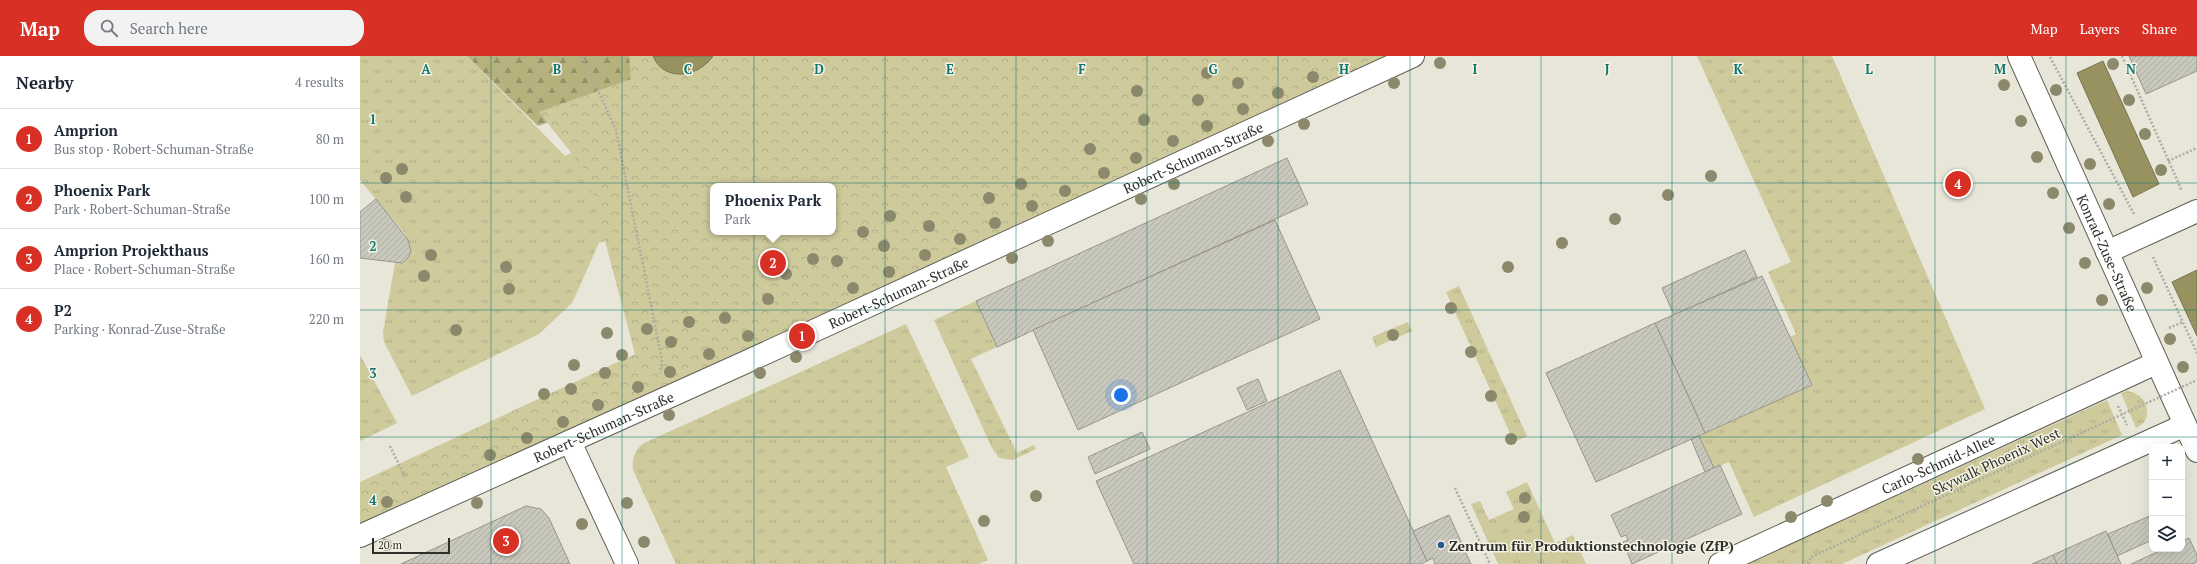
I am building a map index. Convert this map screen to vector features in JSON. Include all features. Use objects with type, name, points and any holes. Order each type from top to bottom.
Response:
[{"type":"street","name":"Robert-Schuman-Straße","points":[[360,536],[654,404],[1413,56]]},
{"type":"street","name":"Konrad-Zuse-Straße","points":[[2023,60],[2156,363],[2197,451]]},
{"type":"street","points":[[2107,252],[2191,204]]},
{"type":"street","name":"Carlo-Schmid-Allee","points":[[1720,564],[2156,363]]},
{"type":"street","points":[[1878,564],[2185,425]]},
{"type":"street","points":[[570,442],[627,564]]},
{"type":"path","points":[[582,56],[616,130],[662,360],[654,404]]},
{"type":"path","points":[[2122,56],[2168,160],[2191,204]]},
{"type":"path","points":[[2050,57],[2136,218]]},
{"type":"path","points":[[2168,160],[2197,148]]},
{"type":"path","points":[[2152,254],[2197,353]]},
{"type":"path","name":"Skywalk Phoenix West","points":[[1808,564],[1811,557],[2197,380]]},
{"type":"path","points":[[2117,404],[2129,431]]},
{"type":"path","points":[[390,446],[405,477]]},
{"type":"path","points":[[1455,488],[1490,564]]},
{"type":"green space","points":[[360,56],[467,56],[565,156],[610,135],[630,233],[599,243],[572,303],[539,334],[412,396],[384,342],[383,332],[395,263],[406,260],[411,250],[405,234],[360,180]]},
{"type":"green space","points":[[467,56],[643,56],[648,88],[538,126]]},
{"type":"green space","points":[[629,56],[1388,56],[360,525],[360,482],[635,354],[587,173],[539,112],[631,79]]},
{"type":"green space","points":[[1697,56],[1832,56],[1985,409],[1754,517],[1729,462],[1714,468],[1699,436],[1811,385],[1790,337],[1796,334],[1768,272],[1791,262]]},
{"type":"green space","points":[[1459,286],[1527,436],[1514,442],[1446,292]]},
{"type":"green space","points":[[976,301],[997,347],[971,359],[1017,453],[1034,445],[1036,449],[1013,460],[999,458],[992,448],[934,320]]},
{"type":"green space","points":[[1408,322],[1412,331],[1376,347],[1372,337]]},
{"type":"green space","points":[[906,324],[969,457],[946,467],[988,560],[979,564],[676,564],[633,470],[634,456],[642,444]]},
{"type":"green space","points":[[360,355],[397,423],[360,441]]},
{"type":"green space","points":[[2127,391],[2140,396],[2146,407],[2146,419],[2136,428],[2121,393]]},
{"type":"green space","points":[[2107,400],[2122,435],[1842,564],[1747,564]]},
{"type":"green space","points":[[1527,482],[1555,543],[1573,535],[1586,564],[1498,564],[1471,504],[1480,501],[1489,520],[1514,509],[1506,492]]},
{"type":"shaded area","points":[[653,56],[713,56],[699,69],[682,74],[665,70],[658,65]]},
{"type":"shaded area","points":[[2103,61],[2159,184],[2133,197],[2077,73]]},
{"type":"shaded area","points":[[2197,270],[2197,336],[2172,282]]},
{"type":"building","points":[[2129,56],[2197,56],[2197,71],[2146,94]]},
{"type":"building","points":[[1287,158],[1308,204],[997,347],[976,301]]},
{"type":"building","points":[[376,199],[408,240],[411,251],[408,258],[402,263],[360,258],[360,212]]},
{"type":"building","points":[[1275,220],[1320,319],[1078,430],[1033,330]]},
{"type":"building","points":[[1745,250],[1757,277],[1674,315],[1662,288]]},
{"type":"building","points":[[1762,276],[1812,385],[1705,433],[1655,323]]},
{"type":"building","points":[[1655,323],[1705,433],[1596,482],[1546,373]]},
{"type":"building","points":[[1340,370],[1427,561],[1421,564],[1134,564],[1096,481]]},
{"type":"building","points":[[1258,379],[1267,401],[1247,410],[1237,388]]},
{"type":"building","points":[[1142,432],[1150,449],[1095,474],[1088,457]]},
{"type":"building","points":[[1699,436],[1714,468],[1705,472],[1691,439]]},
{"type":"building","points":[[1720,465],[1742,514],[1632,564],[1623,542],[1628,540],[1626,535],[1621,537],[1611,515]]},
{"type":"building","points":[[526,506],[541,509],[549,518],[570,564],[401,564]]},
{"type":"building","name":"Zentrum für Produktionstechnologie (ZfP)","points":[[1449,515],[1471,564],[1435,564],[1433,558],[1427,561],[1413,531]]},
{"type":"building","points":[[2149,516],[2149,541],[2117,556],[2108,534]]},
{"type":"building","points":[[2106,531],[2121,564],[2057,564],[2053,555]]},
{"type":"building","points":[[2189,538],[2197,555],[2197,562],[2193,564],[2131,564],[2157,552],[2185,552],[2185,540]]},
{"type":"building","points":[[2053,555],[2057,564],[2032,564]]},
{"type":"place","name":"P2","points":[[1958,184]]},
{"type":"place","name":"Phoenix Park","points":[[773,263]]},
{"type":"place","name":"Amprion","points":[[802,336]]},
{"type":"place","name":"Amprion Projekthaus","points":[[506,541]]},
{"type":"place","name":"Zentrum für Produktionstechnologie (ZfP)","points":[[1441,545]]}]
